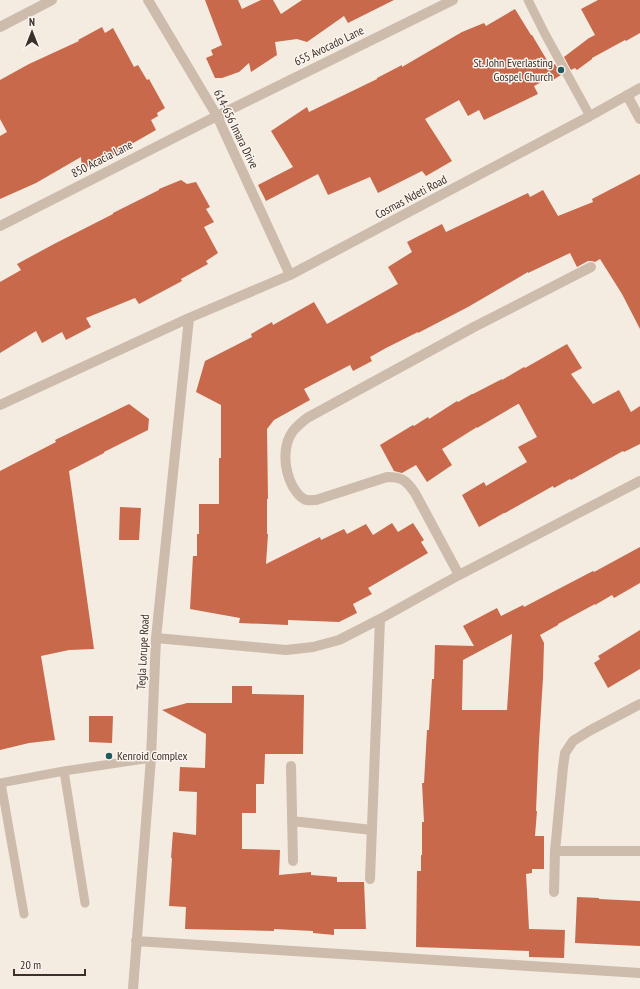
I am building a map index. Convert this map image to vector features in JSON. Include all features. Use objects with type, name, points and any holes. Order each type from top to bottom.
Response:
[{"type":"street","points":[[0,27],[52,0]]},
{"type":"street","name":"614-656 Imara Drive","points":[[148,0],[217,116],[290,275]]},
{"type":"street","name":"655 Avocado Lane","points":[[217,116],[453,0]]},
{"type":"street","name":"Cosmas Ndeti Road","points":[[0,405],[189,318],[290,275],[640,88]]},
{"type":"street","points":[[627,95],[640,119]]},
{"type":"street","name":"850 Acacia Lane","points":[[0,226],[217,116]]},
{"type":"street","points":[[459,575],[415,493],[402,479],[396,477],[386,477],[316,500],[304,499],[297,493],[287,470],[285,455],[288,441],[293,431],[307,418],[467,331],[591,268]]},
{"type":"street","name":"Tegla Lorupe Road","points":[[133,989],[151,758],[156,638],[189,318]]},
{"type":"street","points":[[156,638],[286,650],[313,647],[339,640],[459,575],[640,481]]},
{"type":"street","points":[[370,879],[380,619]]},
{"type":"street","points":[[554,892],[555,851],[563,767],[566,753],[573,741],[640,704]]},
{"type":"street","points":[[291,766],[294,861]]},
{"type":"street","points":[[292,821],[372,830]]},
{"type":"street","points":[[555,851],[640,851]]},
{"type":"street","points":[[136,942],[640,973]]},
{"type":"lane","points":[[528,0],[590,116]]},
{"type":"lane","points":[[24,914],[0,783],[64,771],[151,758]]},
{"type":"lane","points":[[64,771],[85,903]]},
{"type":"building","points":[[205,0],[238,0],[242,9],[261,0],[273,0],[281,14],[302,0],[394,0],[348,23],[344,16],[307,42],[297,39],[275,42],[277,55],[251,72],[249,63],[239,72],[222,78],[215,78],[206,58],[213,55],[211,50],[222,45]]},
{"type":"building","points":[[598,0],[640,0],[640,33],[592,58],[577,70],[575,68],[571,70],[564,57],[595,35],[581,9]]},
{"type":"building","points":[[515,9],[551,67],[555,64],[561,75],[553,80],[551,77],[534,86],[538,94],[484,120],[479,110],[468,116],[459,100],[425,119],[452,161],[426,176],[422,171],[378,193],[370,177],[328,195],[318,174],[266,201],[258,185],[293,167],[271,131],[307,107],[309,112],[377,79],[402,65],[402,67],[462,32],[484,23],[486,26]]},
{"type":"building","points":[[102,27],[105,33],[113,28],[134,67],[138,65],[147,80],[149,79],[165,108],[157,113],[158,116],[151,120],[156,130],[114,155],[82,170],[81,157],[36,183],[0,199],[0,136],[7,132],[0,119],[0,80],[29,64],[79,41],[78,40]]},
{"type":"building","points":[[640,174],[640,329],[622,294],[600,259],[595,262],[588,261],[577,267],[570,253],[528,272],[468,307],[386,348],[370,357],[372,361],[353,371],[350,365],[304,389],[310,400],[274,420],[267,429],[268,534],[266,564],[320,537],[321,540],[344,529],[347,534],[366,524],[373,535],[392,523],[398,532],[413,523],[424,540],[421,542],[428,553],[368,588],[372,594],[353,604],[357,613],[339,622],[288,620],[288,625],[239,623],[240,618],[190,609],[193,556],[197,556],[197,534],[199,534],[199,504],[219,504],[221,405],[196,392],[205,361],[252,337],[251,334],[272,322],[273,325],[314,302],[327,324],[398,284],[388,267],[412,252],[407,242],[442,224],[446,232],[528,193],[530,197],[543,190],[558,216],[593,202],[592,199]]},
{"type":"building","points":[[181,180],[187,184],[196,182],[210,207],[206,209],[214,222],[204,227],[218,253],[206,261],[208,264],[181,279],[182,281],[139,304],[135,298],[86,318],[91,327],[66,340],[62,332],[42,343],[36,331],[0,353],[0,282],[21,270],[17,264],[159,189]]},
{"type":"building","points":[[567,344],[582,368],[571,374],[593,404],[619,390],[631,412],[640,406],[640,444],[624,452],[623,451],[571,480],[570,479],[554,488],[553,486],[479,527],[462,495],[484,482],[486,486],[527,462],[518,447],[537,437],[519,404],[477,427],[442,449],[452,465],[427,482],[416,465],[402,473],[394,471],[380,445],[428,417],[429,419],[457,401],[458,402],[502,380]]},
{"type":"building","points":[[129,404],[149,419],[148,430],[69,471],[94,649],[69,650],[41,656],[55,740],[29,743],[0,750],[0,471],[56,442],[55,440]]},
{"type":"building","points":[[120,507],[141,508],[139,540],[119,540]]},
{"type":"building","points":[[640,547],[640,583],[614,598],[612,595],[540,635],[544,643],[535,836],[544,836],[544,869],[532,869],[532,873],[526,874],[529,929],[565,930],[564,958],[529,957],[529,951],[416,947],[417,871],[421,871],[422,822],[424,822],[422,783],[424,783],[432,679],[434,679],[435,645],[474,646],[463,626],[497,608],[501,616],[523,605],[524,607],[593,571],[594,572]],"holes":[[[512,634],[507,710],[462,710],[463,660]]]},
{"type":"building","points":[[640,630],[640,669],[608,688],[594,663],[600,659],[598,656]]},
{"type":"building","points":[[232,686],[252,686],[252,694],[304,695],[303,754],[265,754],[264,784],[256,784],[256,813],[242,813],[242,849],[280,850],[279,875],[311,872],[311,875],[337,877],[337,882],[364,882],[366,929],[334,929],[334,935],[313,933],[313,931],[274,929],[274,931],[185,929],[186,907],[169,906],[173,832],[196,835],[197,792],[179,791],[180,767],[205,768],[206,734],[162,710],[187,703],[232,703]]},
{"type":"building","points":[[89,716],[113,716],[112,743],[89,742]]},
{"type":"building","points":[[577,897],[640,901],[640,946],[575,943]]},
{"type":"place","name":"St. John Everlasting Gospel Church","points":[[561,70]]},
{"type":"place","name":"Kenroid Complex","points":[[109,756]]}]
